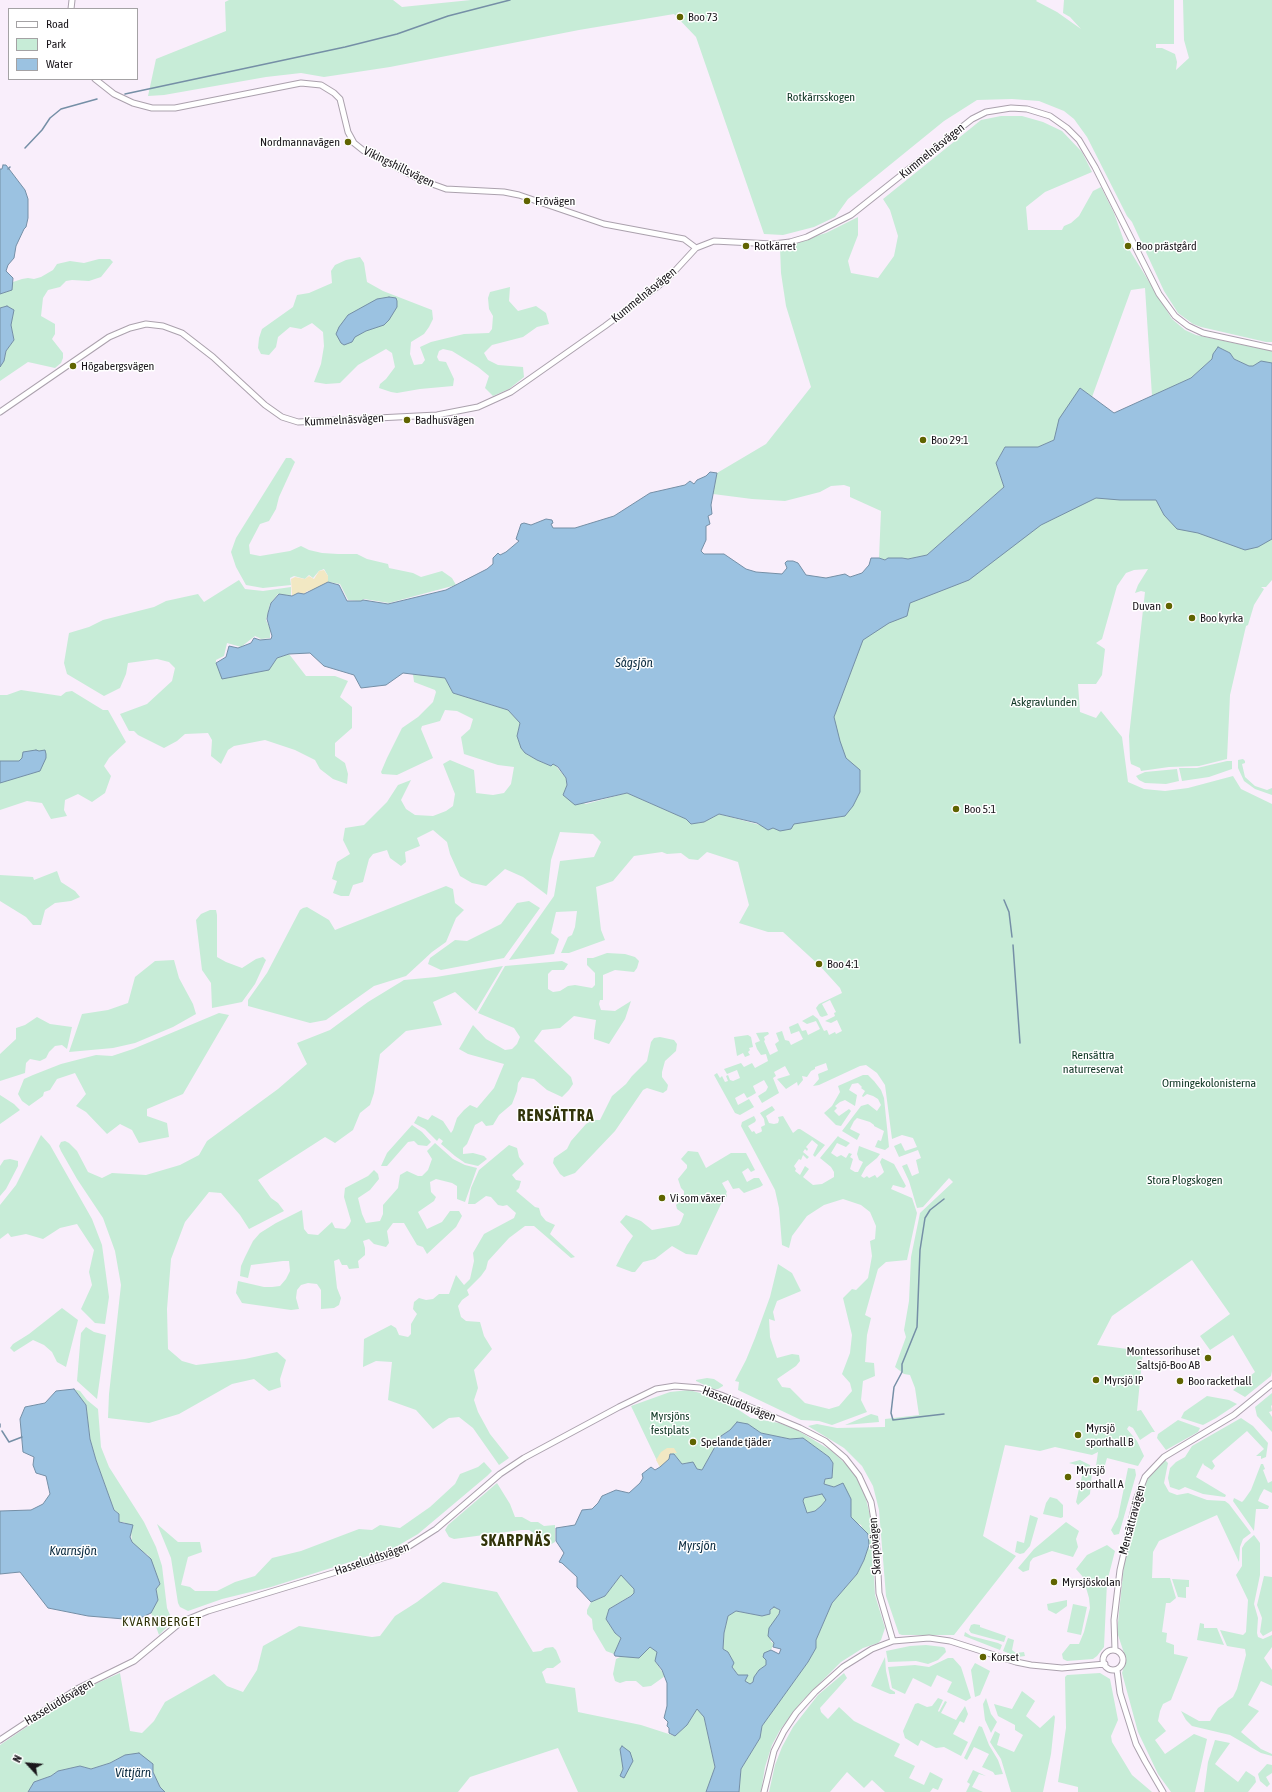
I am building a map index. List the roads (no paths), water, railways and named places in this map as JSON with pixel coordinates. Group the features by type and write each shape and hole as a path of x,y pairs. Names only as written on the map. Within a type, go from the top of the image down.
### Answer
{"street":[{"name":"Vikingshillsvägen","path":"96,80 114,94 133,103 152,108 175,108 301,83 321,85 334,93 340,99 348,132 354,143 364,151 425,182 446,189 504,192 519,195 604,224 684,239 696,248"},
{"name":"Kummelnäsvägen","path":"0,412 109,337 130,328 146,324 163,326 182,332 213,357 265,405 282,416 298,422 437,415 478,407 511,392 605,326 657,287 672,274 696,248 714,241 772,244 790,242 807,237 837,223 862,207 972,119 986,112 1003,108 1027,109 1043,113 1058,121 1079,140 1097,172 1159,294 1175,316 1188,326 1203,333 1272,348"},
{"name":"Mensättravägen","path":"1115,1650 1114,1620 1120,1570 1135,1504 1145,1477 1164,1457 1234,1414 1272,1384"},
{"name":"Hasseluddsvägen","path":"0,1740 77,1688 134,1661 182,1622 208,1611 389,1556 416,1543 436,1530 511,1466 607,1413 656,1389 675,1386 700,1388 721,1395 795,1426 825,1441"},
{"name":"Skarpövägen","path":"825,1441 845,1458 853,1468 864,1486 870,1502 876,1532 879,1593 893,1641"},
{"path":"764,1792 774,1751 784,1731 799,1710 842,1666 869,1650 893,1641 926,1638 950,1641 1016,1662 1048,1667 1082,1667 1104,1664"},
{"path":"1115,1650 1120,1653 1123,1660 1122,1666 1117,1670 1110,1670 1104,1664 1104,1659 1106,1654 1115,1650"},
{"path":"1117,1670 1120,1693 1136,1744 1163,1792"}],"water":[{"path":"3,165 6,165 25,190 28,199 28,218 26,227 16,246 14,258 8,265 6,271 13,278 12,290 0,294 0,169 2,169"},
{"path":"389,297 396,298 397,307 384,325 366,331 355,337 352,342 344,345 341,343 336,334 339,327 348,315 377,299"},
{"path":"7,306 14,310 11,325 14,340 6,351 4,361 0,367 0,308"},
{"name":"Sågsjön","path":"1218,347 1230,353 1234,359 1249,366 1253,366 1261,361 1272,363 1272,539 1258,547 1245,550 1198,533 1177,529 1164,515 1156,500 1096,498 1041,525 969,580 910,603 907,616 889,623 863,640 834,717 846,758 860,770 860,792 853,806 845,816 794,824 791,829 780,831 773,828 768,830 757,823 719,814 704,822 691,824 686,819 627,793 575,805 563,795 567,785 566,778 558,767 553,764 551,766 537,760 525,753 521,748 517,736 520,723 508,710 453,693 445,678 403,673 386,685 361,688 354,675 324,666 310,653 289,654 277,658 269,670 222,679 216,663 226,657 229,646 238,648 251,643 254,638 260,640 271,639 272,636 267,619 268,613 271,603 279,594 292,596 298,593 304,594 328,582 339,585 347,601 363,600 388,604 446,590 487,569 493,564 493,558 498,553 500,555 506,552 519,541 516,539 521,524 524,523 531,525 546,519 552,520 553,523 551,524 553,528 575,528 614,516 650,493 685,485 690,481 694,484 697,480 706,476 710,472 717,473 711,505 712,514 708,516 710,524 706,526 706,540 701,551 704,554 724,554 746,569 756,572 782,574 787,568 785,563 787,561 793,561 798,563 806,575 826,578 845,574 850,577 862,573 869,565 871,558 885,560 888,558 908,559 927,555 1004,487 996,463 1005,447 1038,447 1054,440 1059,419 1080,388 1114,413 1191,378 1212,359 1213,354"},
{"path":"45,750 46,754 46,758 40,771 0,783 0,761 19,761 22,758 23,752"},
{"name":"Kvarnsjön","path":"74,1389 86,1405 90,1439 114,1510 119,1514 119,1522 133,1525 130,1537 132,1542 151,1559 160,1584 156,1589 158,1600 151,1613 136,1620 88,1616 48,1608 20,1572 0,1574 0,1511 31,1510 43,1504 50,1494 46,1476 36,1473 33,1465 34,1457 23,1452 20,1419 25,1407 45,1403 56,1391"},
{"name":"Myrsjön","path":"737,1422 748,1424 761,1433 790,1439 803,1438 829,1457 833,1463 832,1478 825,1479 824,1484 834,1487 843,1483 851,1499 851,1517 868,1534 869,1545 857,1574 832,1603 816,1640 816,1648 808,1662 762,1726 760,1738 741,1769 739,1792 706,1792 715,1767 704,1717 697,1709 687,1725 675,1736 669,1733 669,1728 667,1726 668,1722 664,1718 667,1706 667,1683 662,1670 655,1661 657,1652 650,1647 639,1658 615,1656 614,1654 621,1638 615,1633 606,1619 609,1609 631,1596 634,1593 634,1589 621,1575 605,1596 591,1602 577,1587 577,1577 559,1562 564,1553 556,1541 556,1528 575,1525 582,1510 592,1509 602,1496 616,1490 629,1493 640,1483 643,1478 642,1474 651,1467 655,1470 660,1467 669,1459 670,1454 674,1454 682,1464 693,1462 697,1469 702,1470 721,1436 730,1430","holes":["822,1494 826,1500 815,1511 807,1513 803,1501 804,1498","774,1607 780,1610 779,1614 769,1628 768,1636 774,1643 773,1647 781,1649 779,1654 771,1650 764,1653 763,1657 766,1660 766,1665 759,1670 754,1677 753,1682 750,1684 745,1681 748,1675 738,1675 732,1667 734,1663 728,1652 723,1649 724,1633 728,1616 736,1611 762,1616 770,1614 770,1610"]},
{"path":"622,1746 630,1752 633,1761 624,1778 620,1776 623,1769 620,1749"},
{"name":"Vittjärn","path":"139,1753 153,1764 153,1772 160,1787 165,1792 28,1792 34,1782 51,1776 58,1771 80,1766 91,1769 110,1763 125,1755"}],"waterway":[{"path":"125,94 345,47 397,34 448,16 510,0"},
{"path":"25,148 42,130 50,118 61,109 97,99"},
{"path":"1004,900 1009,912 1012,937"},
{"path":"1013,945 1020,1043"},
{"path":"944,1199 930,1210 925,1218 920,1250 917,1327 902,1364 902,1372 894,1387 891,1413 893,1420 944,1414"},
{"path":"2,1431 9,1442 22,1437"}],"place":[{"name":"Boo 73","path":"680,17"},
{"name":"Nordmannavägen","path":"348,142"},
{"name":"Frövägen","path":"527,201"},
{"name":"Rotkärret","path":"746,246"},
{"name":"Boo prästgård","path":"1128,246"},
{"name":"Högabergsvägen","path":"73,366"},
{"name":"Badhusvägen","path":"407,420"},
{"name":"Boo 29:1","path":"923,440"},
{"name":"Duvan","path":"1169,606"},
{"name":"Boo kyrka","path":"1192,618"},
{"name":"Boo 5:1","path":"956,809"},
{"name":"Boo 4:1","path":"819,964"},
{"name":"Vi som växer","path":"662,1198"},
{"name":"Montessorihuset Saltsjö-Boo AB","path":"1208,1358"},
{"name":"Myrsjö IP","path":"1096,1380"},
{"name":"Boo rackethall","path":"1180,1381"},
{"name":"Myrsjö sporthall B","path":"1078,1435"},
{"name":"Spelande tjäder","path":"693,1442"},
{"name":"Myrsjö sporthall A","path":"1068,1477"},
{"name":"Myrsjöskolan","path":"1054,1582"},
{"name":"Korset","path":"983,1657"}],"district":[{"name":"RENSÄTTRA","path":"556,1116"},
{"name":"SKARPNÄS","path":"516,1541"},
{"name":"KVARNBERGET","path":"162,1622"}],"park label":[{"name":"Rotkärrsskogen","path":"821,97"},
{"name":"Askgravlunden","path":"1044,702"},
{"name":"Rensättra naturreservat","path":"1093,1062"},
{"name":"Ormingekolonisterna","path":"1209,1083"},
{"name":"Stora Plogskogen","path":"1185,1180"},
{"name":"Myrsjöns festplats","path":"670,1423"}]}
